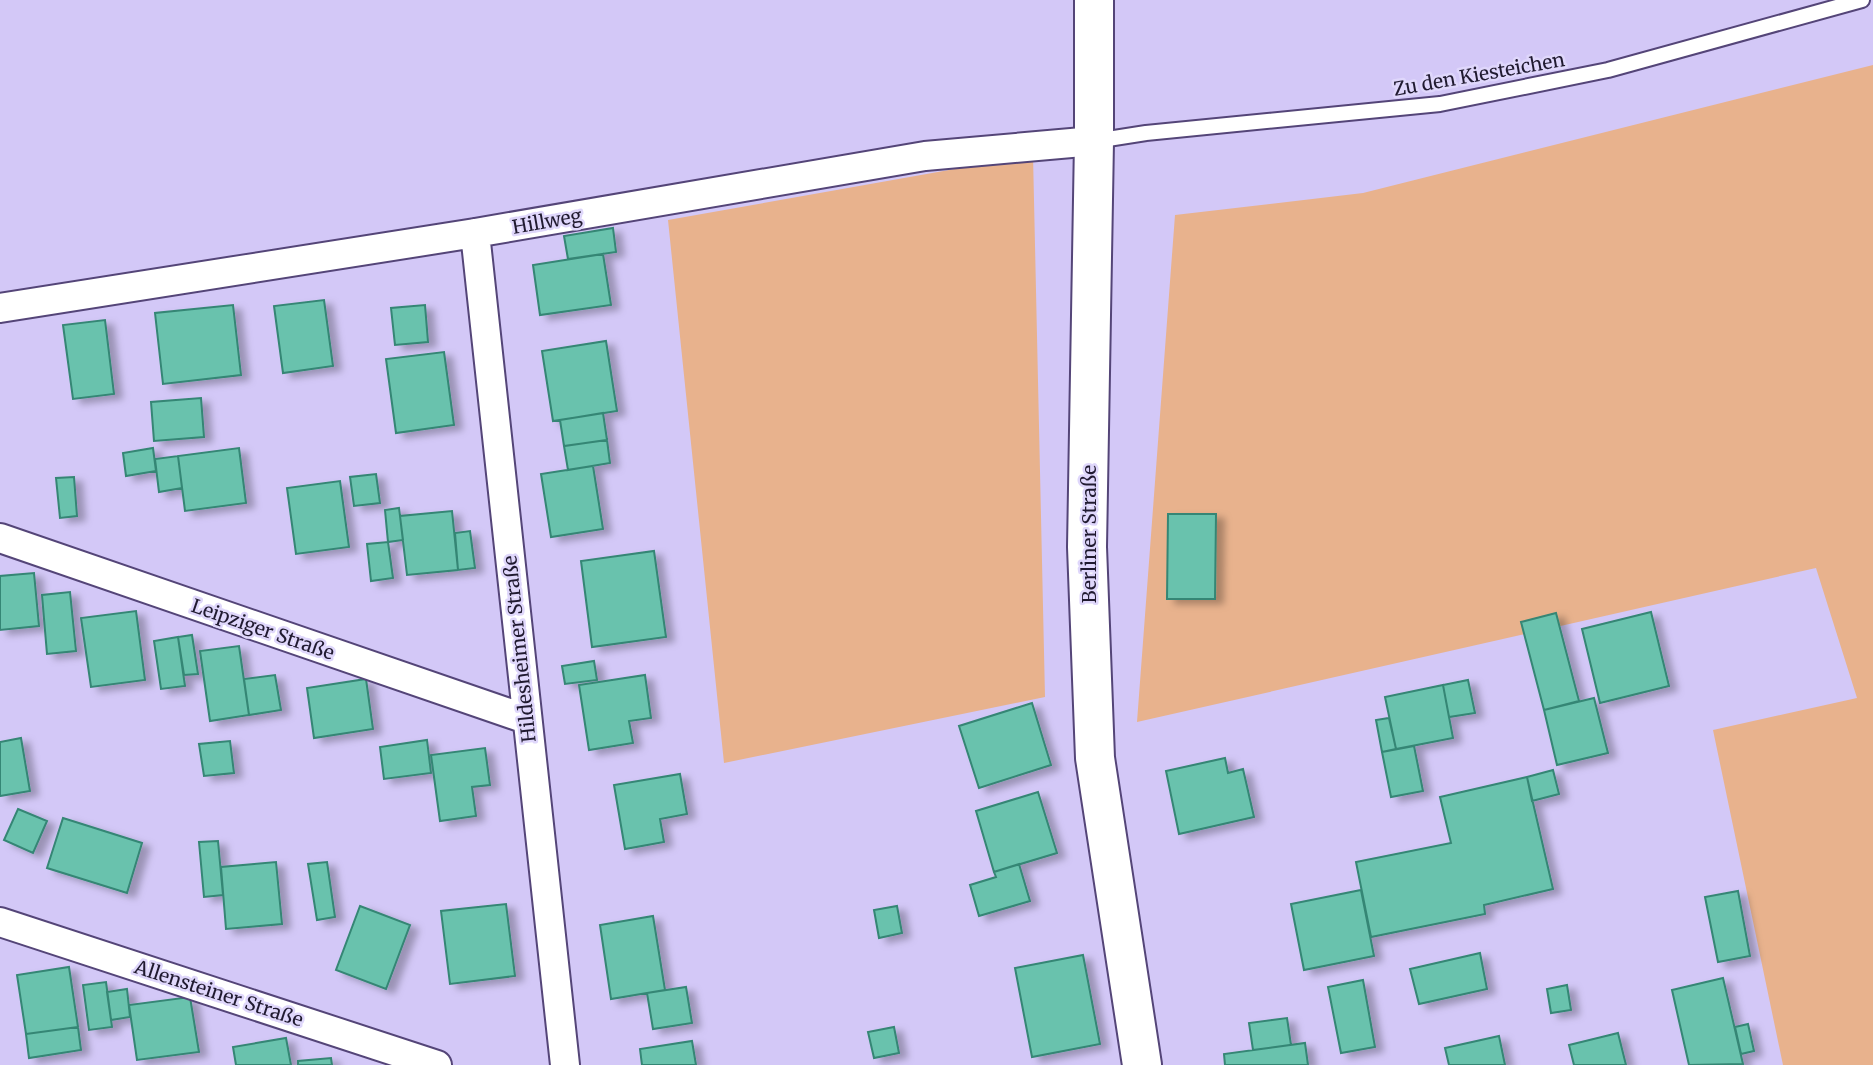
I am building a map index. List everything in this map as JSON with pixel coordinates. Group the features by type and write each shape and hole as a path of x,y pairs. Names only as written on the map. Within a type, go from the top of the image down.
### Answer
{"main road":[{"name":"Berliner Straße","path":"1094,0 1087,547 1095,758 1142,1065"}],"street":[{"name":"Hillweg","path":"0,308 474,233 925,156 1094,141"},
{"name":"Hildesheimer Straße","path":"474,233 565,1065"},
{"name":"Leipziger Straße","path":"0,538 526,719"},
{"name":"Allensteiner Straße","path":"0,922 437,1065"}],"lane":[{"name":"Zu den Kiesteichen","path":"1094,141 1146,133 1440,104 1608,70 1862,0"}],"shaded area":[{"path":"1873,65 1873,1065 1783,1065 1713,730 1857,698 1816,568 1137,722 1175,215 1363,193"},
{"path":"1033,155 1045,697 724,763 668,220"}],"building":[{"path":"613,228 616,252 568,259 564,236"},
{"path":"603,254 611,305 540,315 533,265"},
{"path":"324,300 333,366 283,373 274,306"},
{"path":"233,305 241,375 163,384 155,313"},
{"path":"425,305 428,342 395,345 391,308"},
{"path":"105,320 114,394 73,399 63,325"},
{"path":"606,341 617,411 553,421 542,351"},
{"path":"444,352 454,425 396,433 386,359"},
{"path":"201,398 204,437 154,441 151,402"},
{"path":"603,413 607,440 564,446 560,420"},
{"path":"607,440 610,463 568,470 564,446"},
{"path":"153,448 156,471 126,476 123,453"},
{"path":"239,448 246,503 185,511 178,456"},
{"path":"178,456 182,488 159,492 155,459"},
{"path":"593,466 603,529 551,537 541,474"},
{"path":"376,474 380,503 354,506 350,477"},
{"path":"74,477 77,516 60,518 56,478"},
{"path":"340,481 349,547 296,554 287,488"},
{"path":"399,508 403,540 388,542 385,510"},
{"path":"452,511 458,570 407,575 400,516"},
{"path":"1168,514 1216,514 1215,599 1167,599"},
{"path":"470,531 475,568 458,570 455,533"},
{"path":"388,542 393,578 371,581 367,544"},
{"path":"654,551 666,637 592,647 581,561"},
{"path":"34,573 39,626 0,630 0,576"},
{"path":"70,592 76,651 47,654 42,595"},
{"path":"136,611 145,680 91,687 81,618"},
{"path":"1651,612 1669,686 1600,703 1582,629"},
{"path":"1556,613 1579,701 1544,710 1521,622"},
{"path":"192,635 198,674 184,675 178,637"},
{"path":"178,637 185,686 161,689 154,641"},
{"path":"239,646 249,715 210,721 200,651"},
{"path":"594,661 597,680 565,684 562,666"},
{"path":"275,675 281,710 249,715 244,679"},
{"path":"645,675 651,718 629,721 633,743 589,750 579,685"},
{"path":"366,679 373,729 314,738 307,688"},
{"path":"1468,680 1475,713 1449,717 1443,685"},
{"path":"1443,685 1453,738 1396,749 1385,697"},
{"path":"1594,698 1608,753 1557,765 1544,710"},
{"path":"1032,703 1051,765 979,788 959,726"},
{"path":"1389,718 1396,749 1382,752 1376,720"},
{"path":"21,738 30,791 0,796 0,742"},
{"path":"427,740 431,773 384,779 380,747"},
{"path":"230,741 234,773 204,776 199,744"},
{"path":"1414,746 1423,791 1391,797 1382,752"},
{"path":"485,748 490,785 472,787 476,816 440,821 431,755"},
{"path":"1225,758 1228,773 1243,769 1254,817 1179,834 1166,771"},
{"path":"1553,770 1559,794 1532,801 1527,777"},
{"path":"680,774 687,814 660,819 664,842 625,849 614,785"},
{"path":"1527,777 1553,889 1484,905 1485,914 1371,937 1356,862 1451,843 1440,797"},
{"path":"1038,792 1057,853 994,872 976,811"},
{"path":"18,809 47,821 33,853 4,840"},
{"path":"63,818 142,843 127,893 47,868"},
{"path":"218,841 223,895 204,897 199,842"},
{"path":"276,862 282,924 226,929 221,867"},
{"path":"327,862 335,917 317,920 308,864"},
{"path":"1019,864 1030,901 979,916 970,885 996,877 994,872"},
{"path":"1361,890 1374,956 1304,970 1291,904"},
{"path":"1738,891 1750,956 1718,962 1705,897"},
{"path":"506,904 515,976 450,984 441,911"},
{"path":"360,906 410,925 386,989 336,970"},
{"path":"897,906 902,933 879,938 874,910"},
{"path":"653,916 665,990 611,999 600,925"},
{"path":"1480,953 1487,989 1419,1004 1410,969"},
{"path":"1083,955 1100,1044 1032,1057 1015,968"},
{"path":"69,967 78,1027 26,1034 17,975"},
{"path":"1723,978 1743,1064 1689,1065 1672,990"},
{"path":"1363,980 1375,1047 1341,1053 1328,987"},
{"path":"106,982 112,1027 89,1030 83,985"},
{"path":"1567,985 1571,1010 1551,1013 1547,989"},
{"path":"686,987 692,1023 653,1029 647,993"},
{"path":"127,989 130,1017 111,1020 107,992"},
{"path":"190,997 199,1052 137,1060 129,1005"},
{"path":"1287,1018 1291,1045 1253,1050 1249,1023"},
{"path":"1748,1024 1754,1051 1741,1054 1735,1027"},
{"path":"78,1027 81,1050 29,1058 26,1034"},
{"path":"894,1027 899,1053 874,1058 868,1032"},
{"path":"1618,1033 1626,1065 1574,1065 1569,1045"},
{"path":"1499,1036 1505,1065 1449,1065 1445,1048"},
{"path":"286,1038 291,1065 236,1065 233,1047"},
{"path":"692,1041 696,1065 642,1065 640,1049"},
{"path":"1305,1043 1308,1065 1225,1065 1224,1054"},
{"path":"331,1058 332,1065 298,1065 298,1061"}]}
